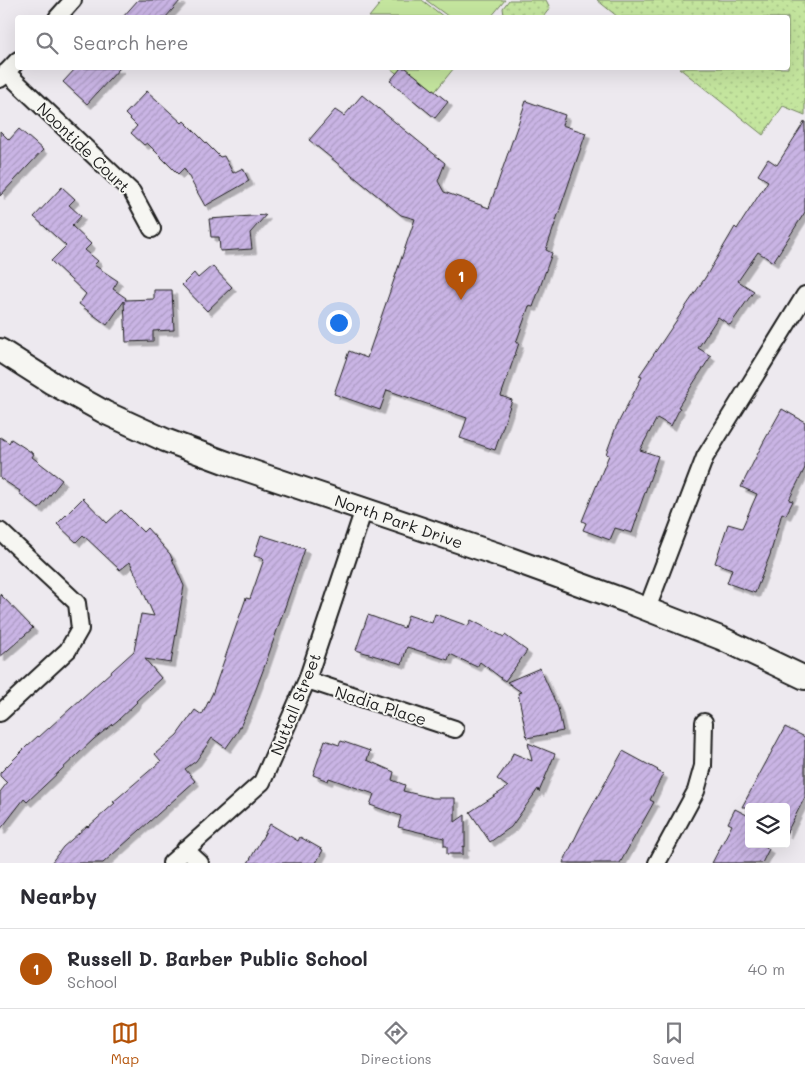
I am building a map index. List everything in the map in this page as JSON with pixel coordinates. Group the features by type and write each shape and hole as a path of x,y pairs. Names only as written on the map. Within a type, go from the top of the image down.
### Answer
{"main road":[{"name":"North Park Drive","path":"0,350 52,383 106,413 160,438 227,463 505,557 647,609 723,639 805,678"}],"street":[{"path":"60,15 73,0"},
{"path":"3,76 15,63"},
{"name":"Noontide Court","path":"3,76 132,192 152,230"},
{"path":"647,609 705,457 805,295"},
{"name":"Nuttall Street","path":"171,863 262,782 307,680 364,509"},
{"path":"0,530 77,603 80,629 68,650 0,713"},
{"name":"Nadia Place","path":"307,680 455,729"},
{"path":"657,863 696,791 703,766 704,722"},
{"path":"185,849 200,863"}],"green space":[{"path":"383,0 422,0 441,15 371,15"},
{"path":"426,0 505,0 493,15 446,15"},
{"path":"509,0 546,0 550,8 545,15 504,15 503,8"},
{"path":"597,0 805,0 805,115 783,106 763,135 682,70 790,70 790,15 616,15"},
{"path":"393,70 452,70 429,99"}],"building":[{"path":"138,0 181,0 168,15 125,15"},
{"path":"74,70 118,70 87,104 63,82"},
{"path":"399,70 408,70 448,102 435,118 390,81"},
{"path":"147,91 182,123 184,121 220,157 224,156 233,173 243,168 249,181 205,206 184,168 178,174 147,143 144,145 131,133 137,126 125,114"},
{"path":"362,95 445,163 438,181 444,192 489,208 526,101 565,115 562,125 586,133 546,250 552,253 533,307 529,306 516,343 519,343 501,396 512,400 495,450 460,438 467,418 387,390 380,410 334,394 349,351 367,358 415,219 401,215 309,140 335,110 344,116"},
{"path":"805,121 805,212 773,262 758,252 738,281 754,291 730,325 718,317 698,348 711,356 678,407 680,408 671,426 657,418 640,450 658,456 632,533 615,528 610,540 583,530 586,523 582,521 609,455 606,454 616,427 642,377 639,376 705,278 735,227 737,229 768,181 758,175 768,159 777,165"},
{"path":"19,129 43,150 0,196 0,131 9,140"},
{"path":"62,187 75,199 69,205 81,216 72,226 91,244 85,250 98,261 94,265 118,281 113,289 126,298 125,300 154,299 154,290 172,290 174,330 153,331 153,341 126,342 124,301 107,325 79,304 86,294 51,261 66,246 34,217"},
{"path":"266,215 250,233 252,249 220,251 219,237 211,237 209,219"},
{"path":"212,266 232,287 207,311 182,285 194,273 198,278"},
{"path":"782,409 805,422 805,468 789,500 793,501 786,515 782,513 770,555 755,593 727,583 732,569 715,563 728,524 742,528 757,494 741,487"},
{"path":"0,437 9,443 11,439 34,454 32,457 62,480 39,509 19,493 20,491 0,478"},
{"path":"83,498 107,523 121,510 143,532 147,528 170,554 184,586 171,663 145,659 161,678 117,721 94,739 27,802 24,799 0,830 0,792 7,783 0,776 0,773 27,746 134,651 141,614 154,616 130,562 120,570 83,535 76,542 57,524"},
{"path":"261,535 305,549 265,665 238,731 226,748 212,738 196,761 185,769 195,781 103,863 51,863 63,847 161,761 155,754 177,735 195,710 202,715 213,692 246,598 250,599 264,559 254,556"},
{"path":"0,594 33,628 0,657"},
{"path":"435,614 468,626 471,620 504,637 505,635 527,651 505,681 480,662 477,667 450,654 448,660 407,647 402,664 356,650 368,615 404,628 408,615 432,623"},
{"path":"540,668 558,708 563,731 527,738 518,693 521,692 507,682"},
{"path":"785,727 805,737 805,797 790,826 790,803 745,803 745,807 742,807"},
{"path":"325,740 339,745 341,741 370,751 367,760 394,772 392,780 405,785 403,791 433,798 455,798 455,822 465,815 465,847 463,846 463,854 447,854 444,838 398,827 401,816 370,805 374,794 329,778 328,781 313,775"},
{"path":"528,743 555,754 539,792 538,789 511,827 490,842 470,812 508,787 497,779 510,761 513,753 532,761"},
{"path":"623,751 663,774 650,800 654,802 620,863 563,863 582,824"},
{"path":"735,809 745,814 745,848 769,849 762,863 712,863 732,825 728,823"},
{"path":"270,824 298,841 300,837 323,850 316,863 248,863"}],"place":[{"name":"Russell D. Barber Public School","path":"461,300"}]}
